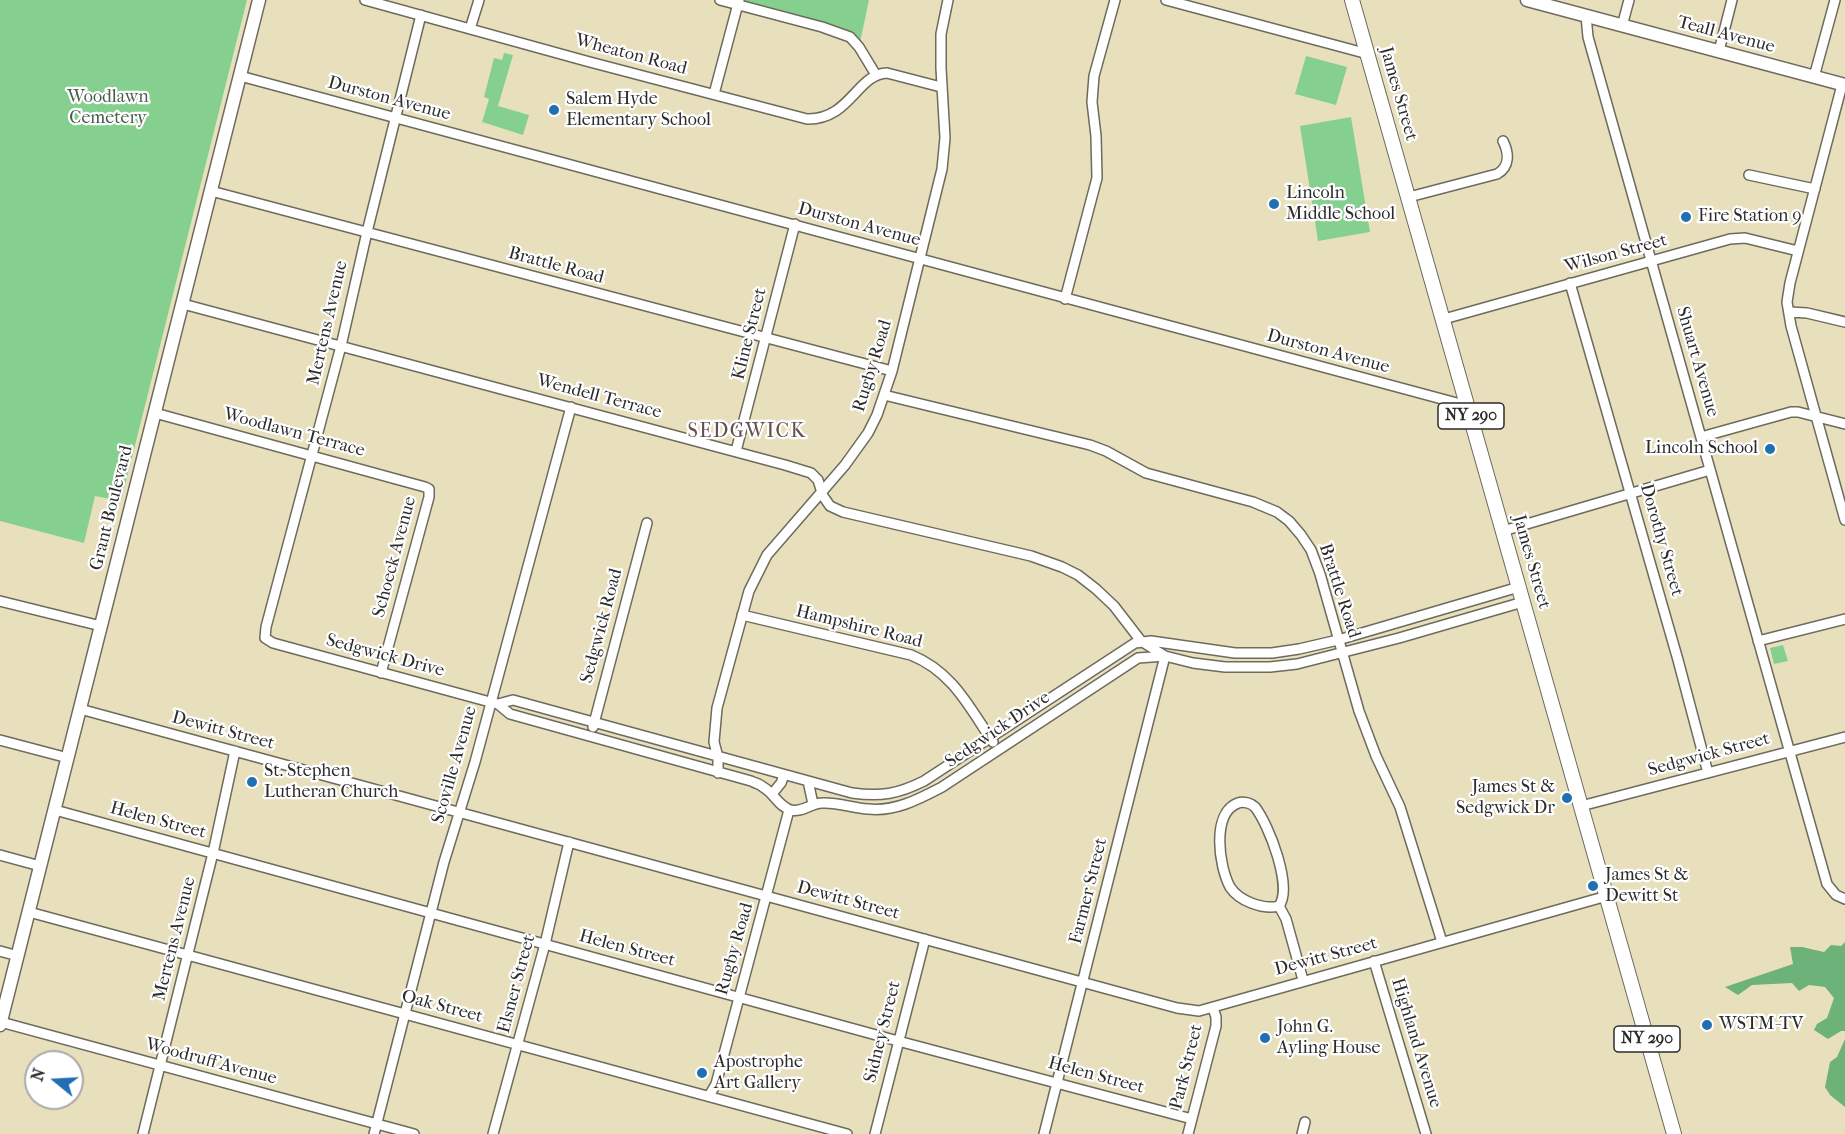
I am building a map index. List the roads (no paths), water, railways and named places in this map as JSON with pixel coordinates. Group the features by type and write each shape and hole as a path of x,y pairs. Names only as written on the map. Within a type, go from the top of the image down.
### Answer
{"main road":[{"name":"James Street","path":"1352,0 1674,1134"}],"street":[{"name":"Grant Boulevard","path":"0,1024 259,0"},
{"name":"Wheaton Road","path":"365,0 795,117 815,119 832,114 846,105 876,75"},
{"path":"471,29 479,0"},
{"path":"720,0 738,2 850,37 876,75 887,73 941,87"},
{"name":"Rugby Road","path":"718,773 718,757 714,742 717,708 749,591 767,555 845,465 868,433 892,371 942,170 945,138 941,87 941,34 948,0"},
{"path":"1065,298 1097,178 1092,102 1094,76 1115,0"},
{"path":"1166,0 1368,54"},
{"name":"Teall Avenue","path":"1528,0 1843,85"},
{"path":"1622,26 1629,0"},
{"path":"1719,51 1732,0"},
{"path":"1814,77 1835,0"},
{"path":"714,94 738,2"},
{"name":"Mertens Avenue","path":"265,638 266,627 341,346 421,15"},
{"name":"Shuart Avenue","path":"1586,16 1587,37 1827,884 1836,895 1845,899"},
{"name":"Durston Avenue","path":"240,76 1468,406"},
{"path":"1843,85 1798,251 1787,302 1815,416 1845,520"},
{"path":"1408,197 1497,174 1506,165 1507,154 1503,141"},
{"path":"1749,175 1815,189"},
{"name":"Brattle Road","path":"211,191 892,371"},
{"name":"Kline Street","path":"736,451 795,224"},
{"name":"Wilson Street","path":"1443,319 1730,239 1745,238 1798,251"},
{"name":"Dorothy Street","path":"1570,283 1708,773"},
{"name":"Wendell Terrace","path":"183,304 811,473 818,480 830,506 843,512 1031,556 1078,575 1114,606 1141,641 1165,656"},
{"path":"1789,312 1807,313 1845,322"},
{"name":"Brattle Road","path":"884,395 1090,445 1146,473 1253,502 1277,512 1289,521 1311,550 1320,574 1359,711 1376,756 1400,807 1442,942"},
{"name":"Scoville Avenue","path":"374,1134 444,861 494,703 572,407"},
{"path":"1701,437 1791,412 1845,424"},
{"name":"Woodlawn Terrace","path":"155,413 425,487"},
{"path":"1503,531 1710,470"},
{"name":"Schoeck Avenue","path":"381,672 429,497 429,492 425,487"},
{"name":"Sedgwick Road","path":"590,738 646,523"},
{"path":"1141,641 1235,653 1299,649 1338,640 1519,587"},
{"path":"0,601 101,626"},
{"name":"Sedgwick Drive","path":"265,638 273,643 494,703 510,714 590,738 751,782 764,787 789,810 798,811 813,804 825,802 871,810 894,808 914,802 942,787 1138,658 1165,656 1193,663 1225,667 1297,664 1399,638 1523,602"},
{"path":"1451,606 1456,621"},
{"name":"Hampshire Road","path":"742,615 911,655 925,661 946,676 956,687 998,749"},
{"path":"1758,641 1845,619"},
{"path":"1395,623 1399,638"},
{"name":"Sedgwick Drive","path":"494,703 513,700 852,793 871,796 893,794 924,781 1124,648 1141,641"},
{"path":"1256,653 1259,667"},
{"name":"Farmer Street","path":"1044,1134 1165,656"},
{"name":"Dewitt Street","path":"80,709 1178,1008 1199,1011 1607,896"},
{"name":"Sedgwick Street","path":"1581,806 1845,737"},
{"path":"0,740 68,758"},
{"name":"Mertens Avenue","path":"143,1134 213,853 235,751"},
{"path":"772,794 784,775"},
{"path":"808,781 813,804"},
{"path":"1245,802 1254,806 1271,838 1279,862 1283,891 1279,906 1262,907 1246,901 1230,887 1219,847 1220,827 1230,808 1238,803 1245,802"},
{"name":"Helen Street","path":"55,810 898,1041 1192,1119"},
{"name":"Rugby Road","path":"709,1096 716,1084 789,810"},
{"name":"Elsner Street","path":"494,1134 545,944 569,842"},
{"path":"0,855 40,866"},
{"path":"1279,906 1286,919 1303,980"},
{"name":"Oak Street","path":"29,912 847,1134"},
{"name":"Sidney Street","path":"875,1134 925,939"},
{"path":"0,951 18,956"},
{"name":"Highland Avenue","path":"1374,961 1426,1134"},
{"name":"Park Street","path":"1188,1134 1216,1026 1213,1008"},
{"name":"Woodruff Avenue","path":"0,1024 414,1134"},
{"path":"1302,1134 1305,1122"}],"place":[{"name":"Salem Hyde Elementary School","path":"554,110"},
{"name":"Lincoln Middle School","path":"1274,204"},
{"name":"Fire Station 9","path":"1686,217"},
{"name":"Lincoln School","path":"1770,449"},
{"name":"St. Stephen Lutheran Church","path":"252,782"},
{"name":"James St & Sedgwick Dr","path":"1567,798"},
{"name":"James St & Dewitt St","path":"1593,886"},
{"name":"WSTM-TV","path":"1707,1025"},
{"name":"John G. Ayling House","path":"1265,1038"},
{"name":"Apostrophe Art Gallery","path":"702,1073"}],"district":[{"name":"SEDGWICK","path":"747,432"}],"park label":[{"name":"Woodlawn Cemetery","path":"108,108"}]}
